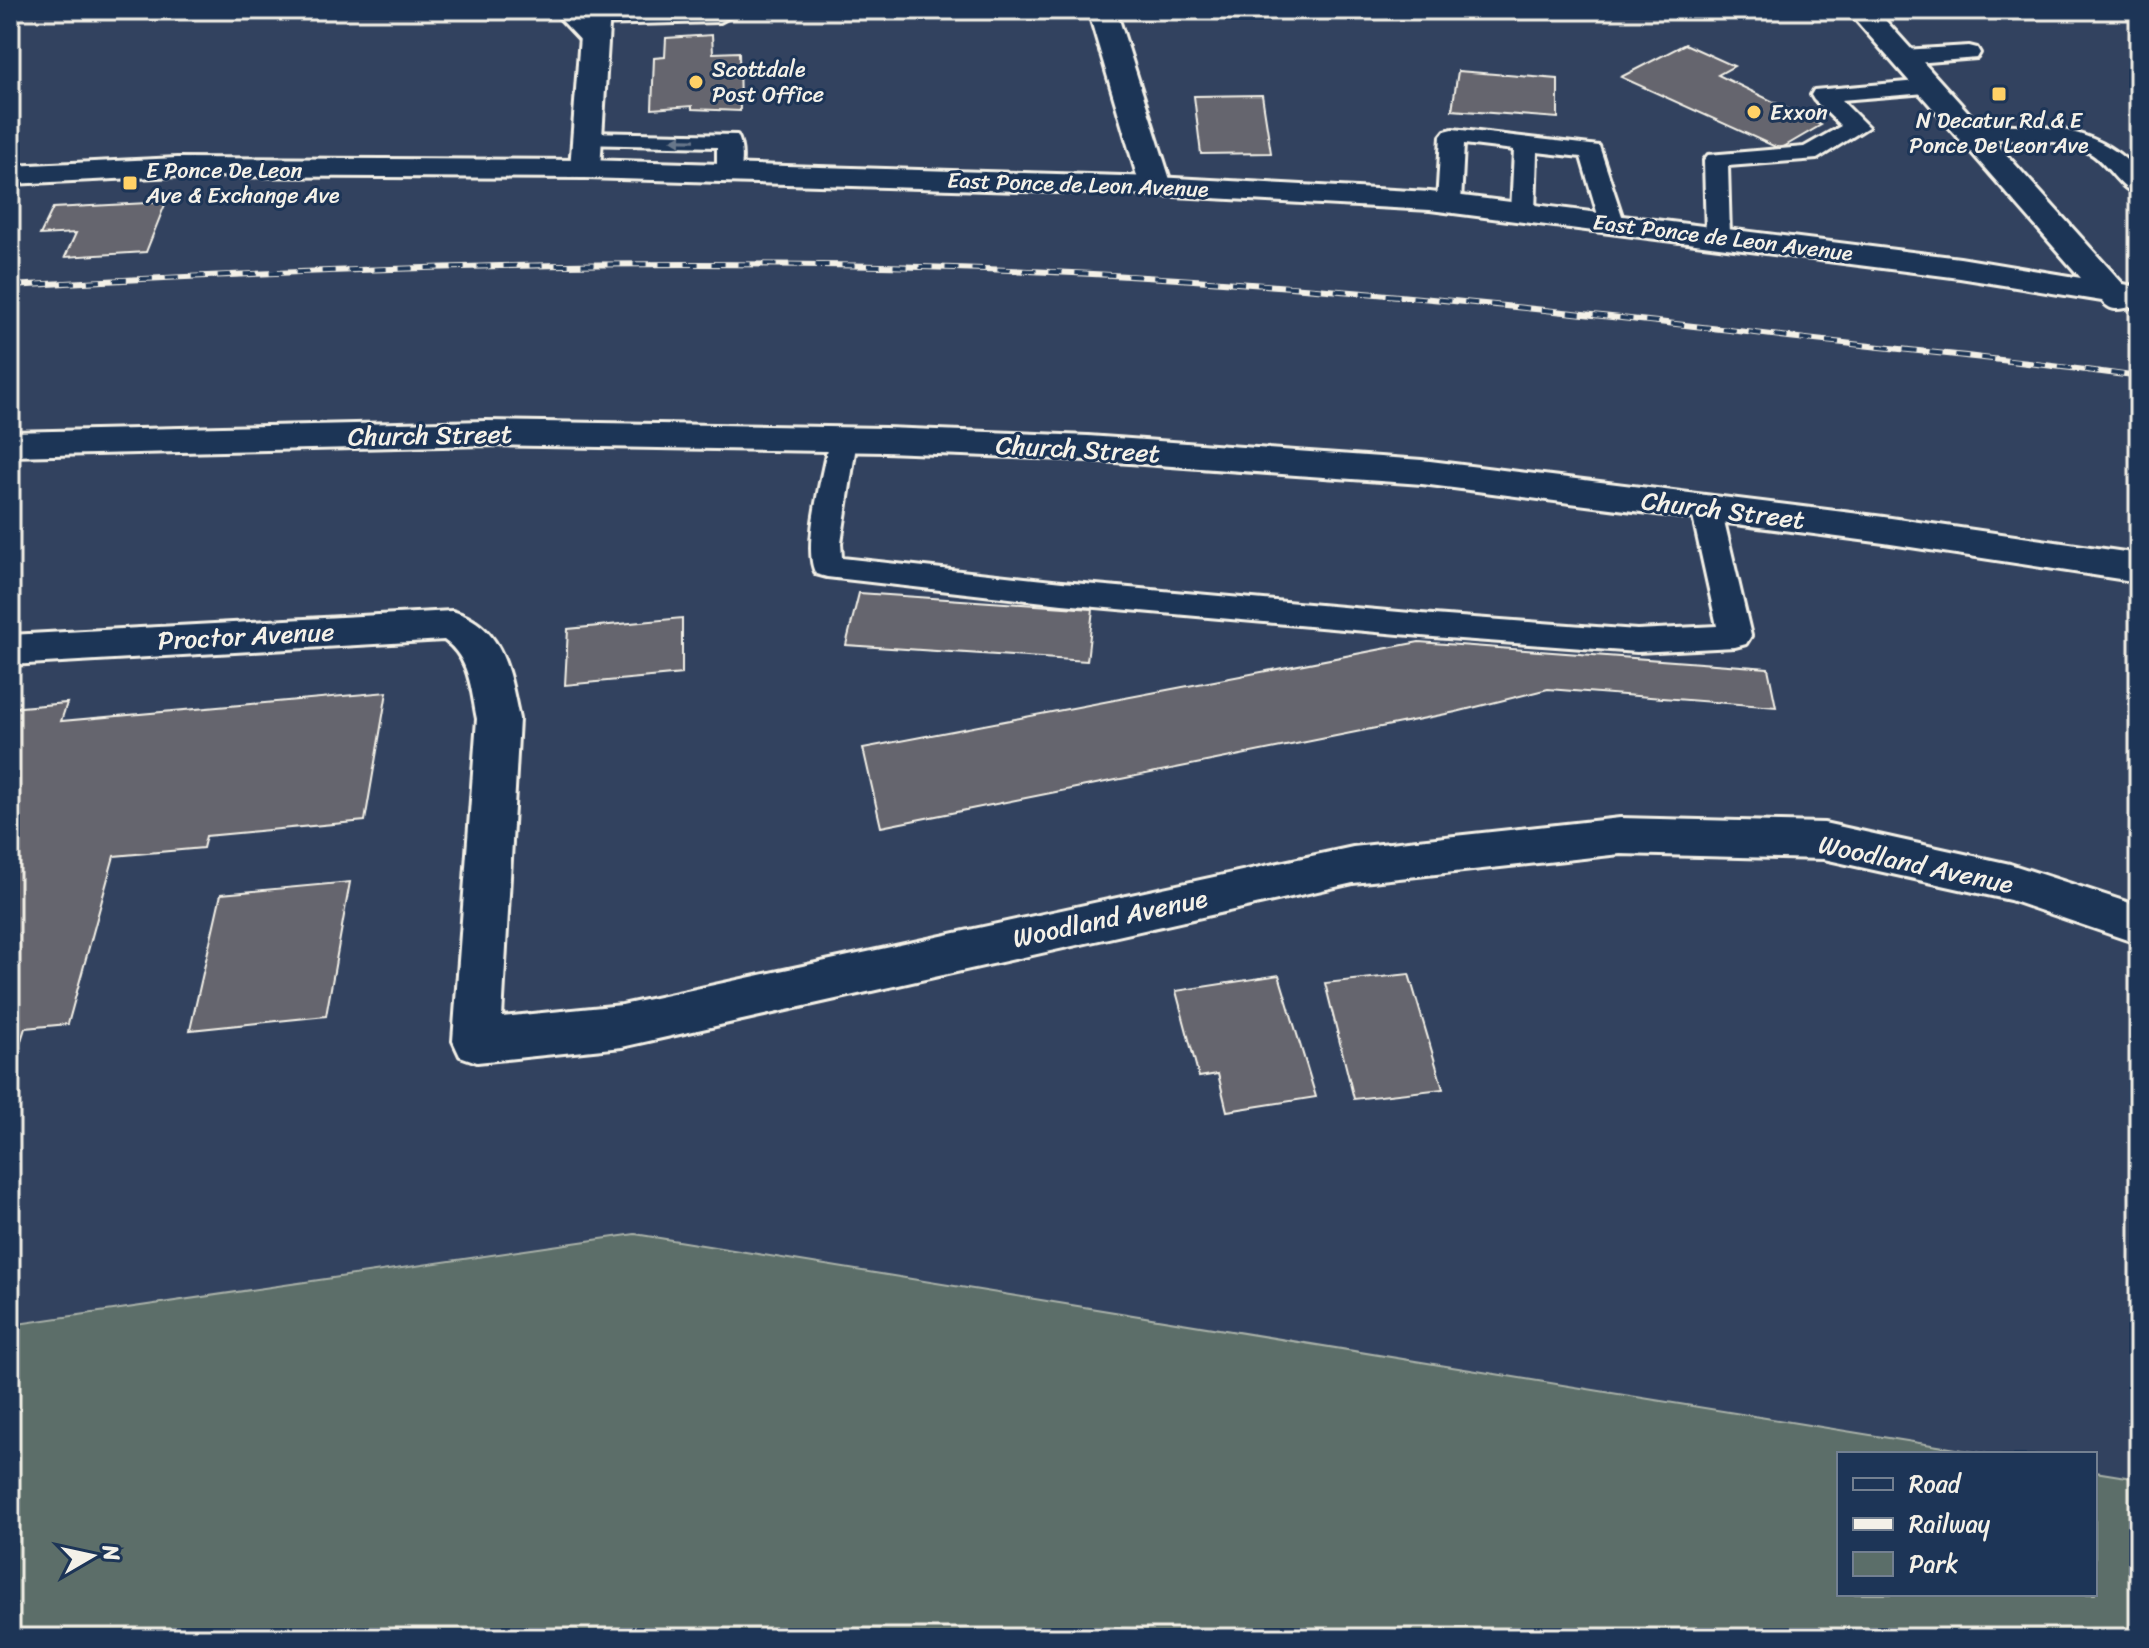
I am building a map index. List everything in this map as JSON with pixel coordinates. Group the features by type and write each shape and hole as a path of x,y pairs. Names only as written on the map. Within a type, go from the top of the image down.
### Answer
{"street":[{"path":"1102,10 1156,186"},
{"path":"1861,10 1968,130 2126,295 2139,322"},
{"path":"586,154 595,24"},
{"name":"East Ponce de Leon Avenue","path":"10,175 586,154 729,173 1156,186 1449,203 1960,268 2126,295"},
{"name":"Church Street","path":"10,444 486,433 843,439 1088,448 1422,472 2139,568"},
{"name":"Proctor Avenue","path":"10,650 452,625 476,642"},
{"name":"Woodland Avenue","path":"476,642 488,671 498,719 477,1041 622,1026 1353,865 1620,836 1824,841 2010,882 2139,925"}],"lane":[{"path":"563,10 595,24 720,16"},
{"path":"1903,57 1969,53"},
{"path":"1718,236 1716,160 1809,154 1856,127 1822,95 1930,87"},
{"path":"1968,130 2056,137 2089,144 2108,153 2139,188"},
{"path":"1449,203 1453,136 1591,151 1612,222"},
{"path":"1523,212 1526,144"},
{"path":"843,439 826,543 827,567 1062,593 1433,626 1637,641 1735,636 1706,508"}],"shaded area":[{"path":"10,10 1435,10 1520,13 1519,10 2139,10 2139,1479 2097,1472 2097,1452 1975,1452 635,1234 10,1325"}],"green space":[{"path":"635,1234 1975,1452 1837,1452 1837,1596 2097,1596 2097,1472 2139,1479 2139,1638 10,1638 10,1325"}],"building":[{"name":"Scottdale Post Office","path":"712,35 713,53 739,52 740,111 692,109 692,106 652,109 654,58 665,57 666,38"},
{"path":"1685,44 1734,66 1718,75 1821,125 1780,149 1621,77"},
{"path":"1458,71 1558,79 1558,118 1452,110"},
{"path":"1262,95 1271,153 1201,154 1194,96"},
{"path":"166,202 146,252 65,257 76,233 40,235 53,208"},
{"path":"859,593 1093,609 1087,661 846,645"},
{"path":"682,618 682,674 565,685 568,629"},
{"path":"1419,642 1768,668 1776,707 1548,689 1456,712 881,827 863,748"},
{"path":"387,692 365,821 206,836 203,848 114,856 68,1024 25,1028 10,1076 10,708 67,703 61,721"},
{"path":"350,882 326,1016 190,1030 221,894"},
{"path":"1409,974 1443,1089 1354,1099 1325,983"},
{"path":"1279,975 1316,1097 1227,1111 1218,1074 1199,1077 1176,991"}],"railway":[{"path":"10,286 482,266 836,265 1060,272 1271,285 1587,314 2139,377"}],"place":[{"name":"Scottdale Post Office","path":"696,82"},
{"name":"N Decatur Rd & E Ponce De Leon Ave","path":"1999,94"},
{"name":"Exxon","path":"1754,112"},
{"name":"E Ponce De Leon Ave & Exchange Ave","path":"130,183"}]}
